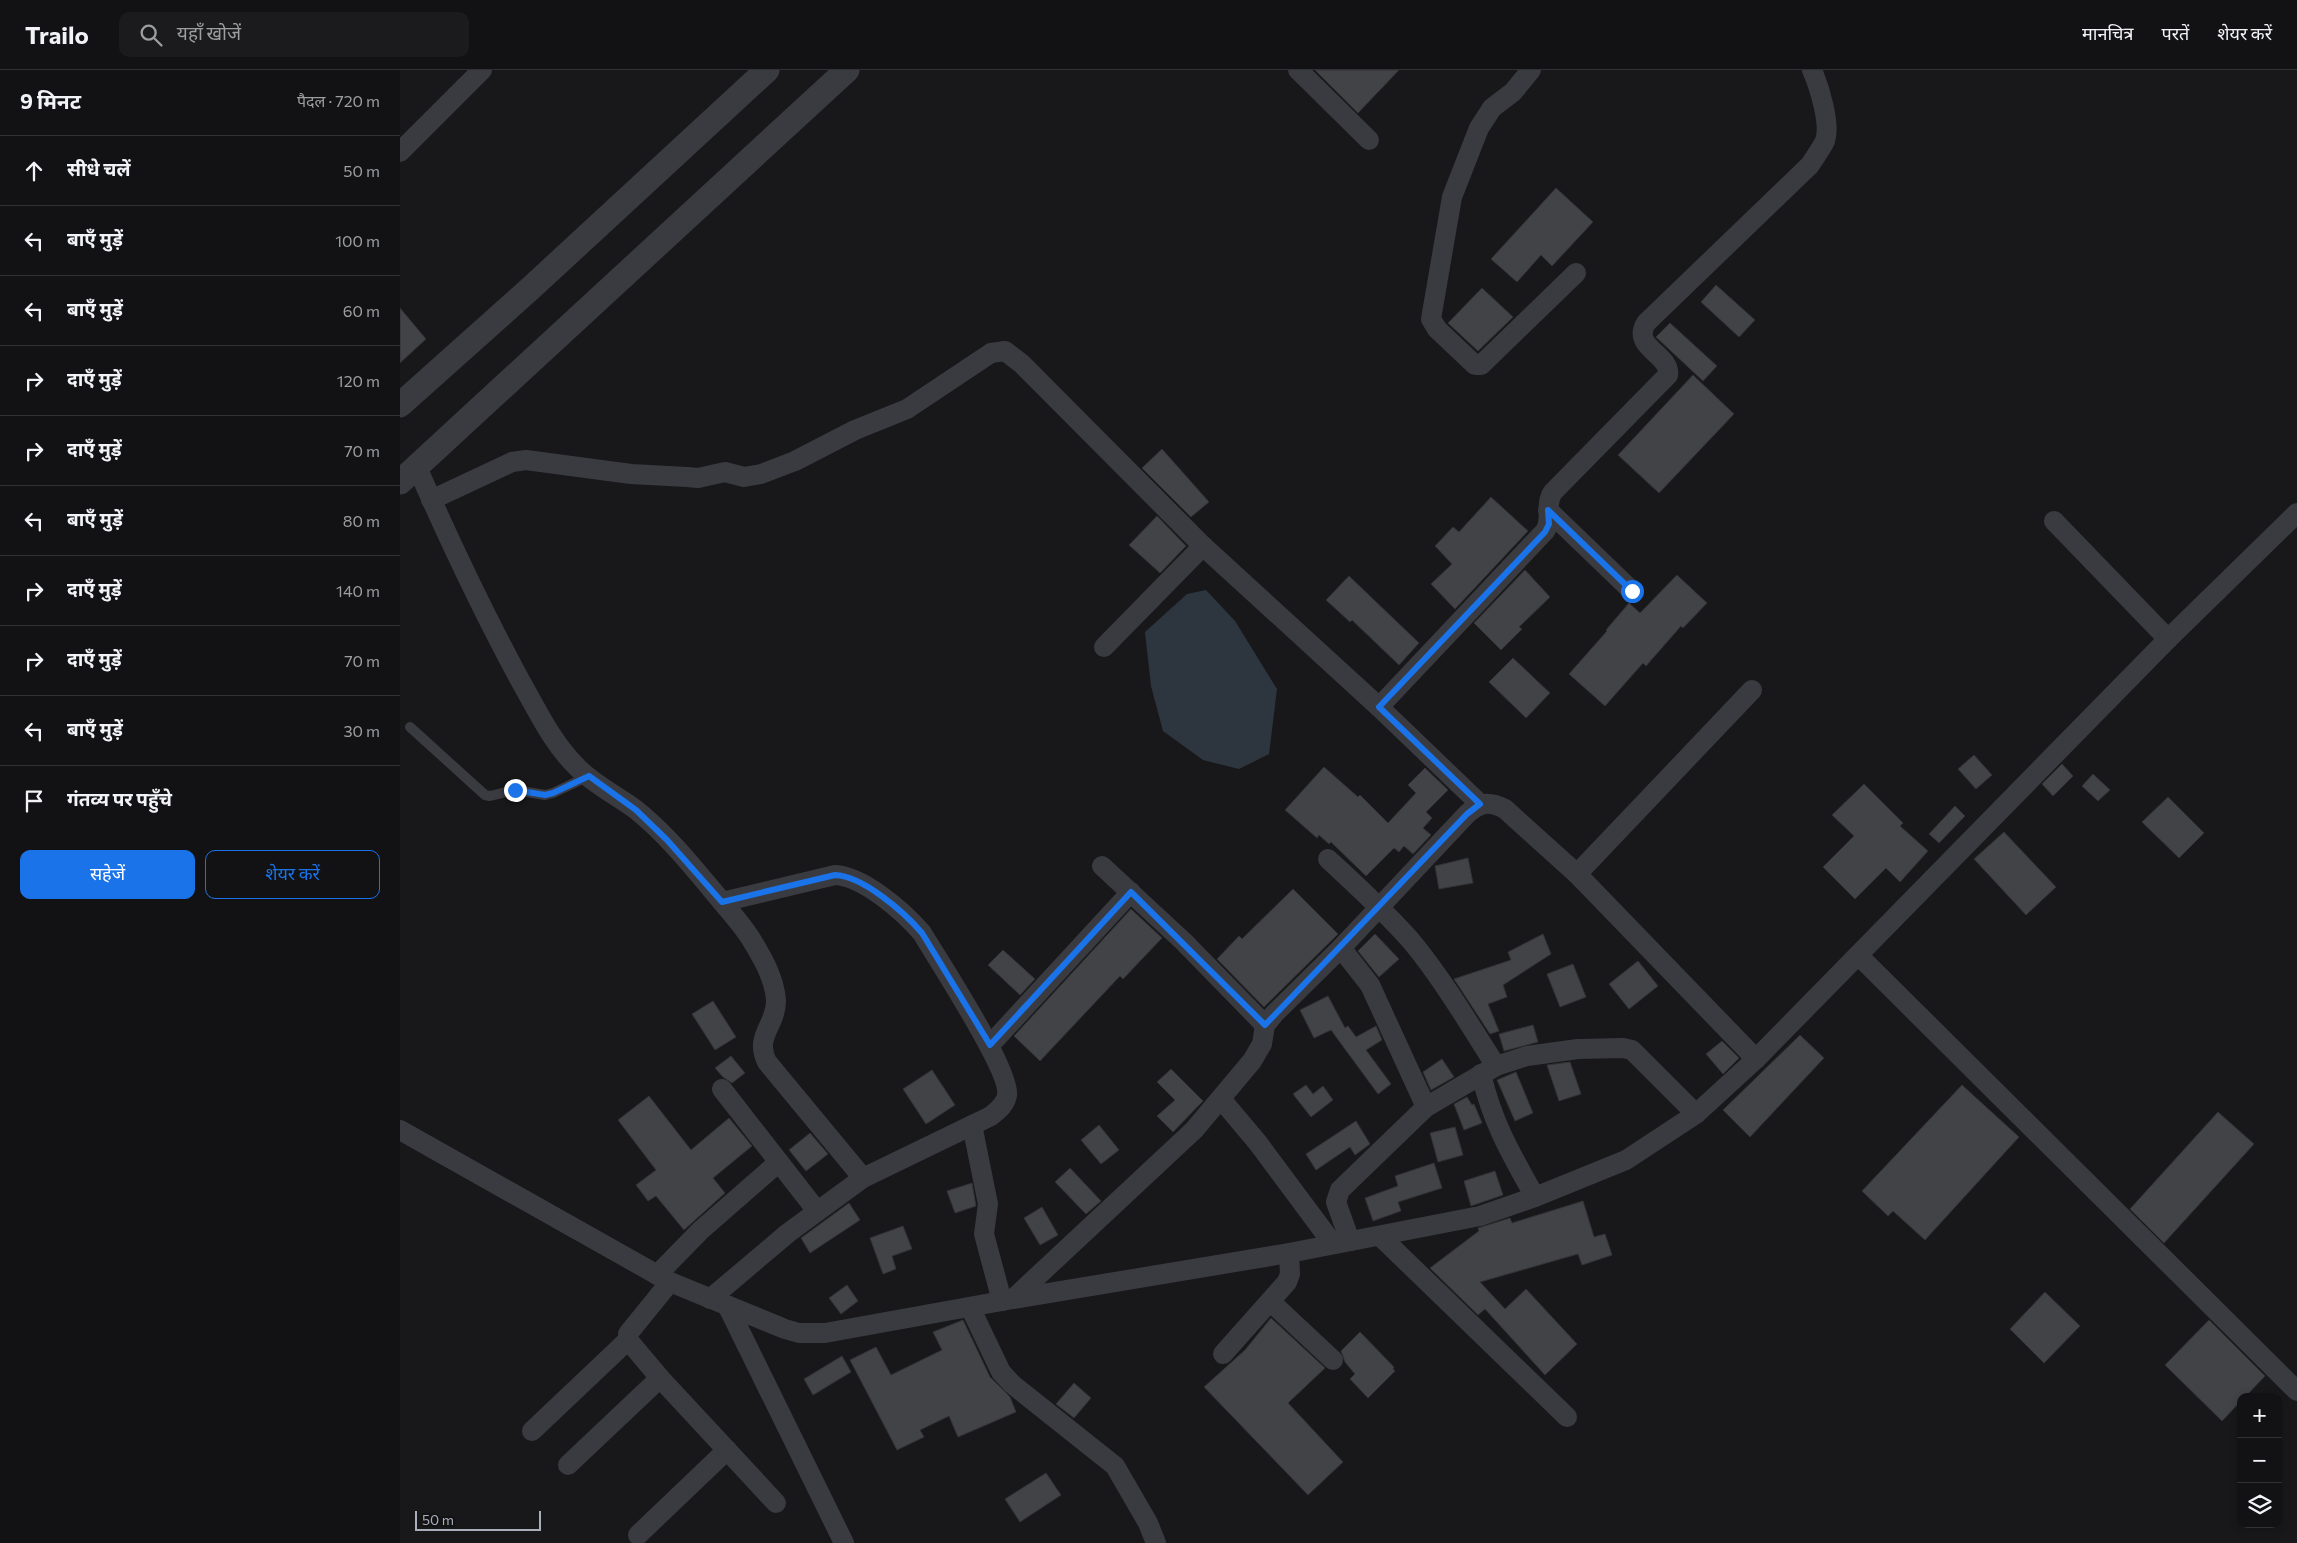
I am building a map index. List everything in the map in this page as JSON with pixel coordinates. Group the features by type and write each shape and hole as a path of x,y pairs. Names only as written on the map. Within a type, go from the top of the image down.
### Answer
{"street":[{"path":"400,152 482,70"},
{"path":"402,399 532,287 767,70"},
{"path":"847,70 408,474 431,500 498,641 538,713 564,752 577,768 636,810 680,854 749,936 762,958 773,986 776,1000 775,1010 762,1041 763,1054 862,1178"},
{"path":"1298,70 1369,140"},
{"path":"1531,70 1513,92 1492,108 1479,128 1452,197 1431,319 1437,329 1474,365 1481,366 1576,273"},
{"path":"1379,707 1545,532 1549,524 1549,497 1668,375 1667,367 1643,339 1641,333 1646,322 1810,165 1820,151 1826,138 1825,117 1821,93 1812,70"},
{"path":"431,500 512,462 526,460 632,474 687,478 698,478 725,472 744,477 761,474 795,461 855,430 907,409 991,353 1005,351 1022,364 1203,546 1379,707 1480,804"},
{"path":"1548,510 1632,591"},
{"path":"400,1130 663,1278 710,1300 785,1329 808,1333 825,1333 1289,1253 1480,1216 1535,1197 1626,1160 1696,1114 1756,1059 1859,956 2168,639 2297,512"},
{"path":"2054,521 2168,639"},
{"path":"1104,647 1203,546"},
{"path":"1577,874 1752,690"},
{"path":"1008,1300 1176,1148 1221,1099 1256,1054 1262,1044 1265,1025 1341,948 1467,814 1480,804 1495,804 1504,809 1577,874 1756,1059"},
{"path":"1328,859 1380,907 1429,964 1489,1070 1489,1107 1497,1128 1535,1197"},
{"path":"1102,866 1131,892 1265,1025"},
{"path":"710,1300 788,1233 862,1178 991,1116 1000,1109 1007,1097 1007,1091 990,1045 922,933 911,920 859,882 846,875 835,875 722,902"},
{"path":"990,1045 1131,892"},
{"path":"1341,948 1370,985 1426,1107"},
{"path":"1859,956 2297,1391"},
{"path":"1341,1242 1336,1202 1340,1190 1426,1107 1489,1070 1527,1056 1578,1049 1623,1048 1632,1050 1696,1114"},
{"path":"722,1089 817,1212"},
{"path":"1221,1099 1341,1242"},
{"path":"972,1125 987,1197 984,1234 1008,1300"},
{"path":"776,1504 660,1378 628,1340 628,1334 663,1278 701,1230 779,1162"},
{"path":"1380,1236 1567,1417"},
{"path":"1223,1354 1287,1282 1290,1274 1289,1253"},
{"path":"1271,1302 1332,1360"},
{"path":"728,1307 844,1543"},
{"path":"970,1307 1001,1372 1012,1384 1115,1466 1148,1523 1156,1543"},
{"path":"532,1431 628,1340"},
{"path":"568,1466 660,1378"},
{"path":"638,1535 727,1450"}],"lane":[{"path":"410,727 485,795 490,796 515,790 545,795 589,776"}],"shaded area":[{"path":"1206,590 1235,621 1277,689 1269,754 1239,769 1203,760 1163,731 1151,686 1145,632 1187,594"}],"building":[{"path":"1315,70 1399,70 1358,113"},
{"path":"1556,188 1593,222 1552,266 1541,255 1517,282 1491,259"},
{"path":"1716,285 1755,320 1739,337 1701,302"},
{"path":"1482,288 1513,317 1478,351 1448,323"},
{"path":"400,308 426,339 400,363"},
{"path":"1670,323 1717,366 1703,381 1656,337"},
{"path":"1693,375 1734,414 1659,493 1618,455"},
{"path":"1162,449 1209,502 1191,517 1142,468"},
{"path":"1491,497 1528,531 1455,609 1431,584 1452,564 1435,546 1453,527 1459,532"},
{"path":"1157,516 1186,546 1160,573 1129,545"},
{"path":"1525,570 1550,597 1519,627 1522,629 1501,650 1474,623"},
{"path":"1677,575 1707,603 1683,628 1681,626 1646,666 1643,663 1605,706 1569,674 1629,603 1640,613"},
{"path":"1349,576 1419,643 1399,665 1352,620 1350,622 1326,600"},
{"path":"1513,658 1550,693 1526,718 1489,682"},
{"path":"1974,755 1992,775 1976,789 1958,769"},
{"path":"2062,764 2073,776 2053,796 2042,784"},
{"path":"1324,767 1358,797 1360,795 1388,823 1416,793 1408,785 1425,768 1448,790 1426,812 1432,818 1423,828 1431,835 1413,854 1404,846 1399,852 1394,848 1366,876 1331,842 1329,844 1319,835 1317,838 1285,810"},
{"path":"2093,774 2110,790 2098,801 2082,786"},
{"path":"1864,784 1903,823 1900,826 1928,851 1900,882 1886,868 1855,899 1823,867 1854,836 1832,815"},
{"path":"2168,797 2204,833 2179,858 2142,822"},
{"path":"1955,806 1965,816 1939,843 1929,834"},
{"path":"2004,832 2056,887 2026,915 1974,859"},
{"path":"1468,858 1473,883 1439,889 1435,866"},
{"path":"1293,889 1338,934 1264,1007 1217,959 1239,936 1242,939"},
{"path":"1131,909 1162,938 1123,979 1120,976 1040,1061 1014,1036"},
{"path":"1375,934 1399,959 1379,977 1358,951"},
{"path":"1543,934 1551,954 1503,985 1507,997 1488,1004 1499,1031 1490,1034 1454,979 1511,960 1508,952"},
{"path":"1003,950 1035,979 1020,995 988,965"},
{"path":"1638,961 1658,986 1629,1009 1609,984"},
{"path":"1573,964 1586,997 1560,1007 1547,974"},
{"path":"1328,996 1345,1028 1348,1026 1356,1037 1376,1026 1382,1040 1366,1050 1391,1084 1378,1094 1331,1030 1314,1038 1300,1010"},
{"path":"713,1001 736,1037 715,1050 692,1014"},
{"path":"1533,1025 1538,1042 1504,1051 1499,1034"},
{"path":"1800,1035 1824,1058 1750,1137 1723,1110"},
{"path":"1722,1041 1739,1058 1723,1074 1706,1054"},
{"path":"731,1056 745,1073 732,1083 715,1068"},
{"path":"1442,1059 1454,1077 1431,1090 1423,1072"},
{"path":"1570,1062 1581,1094 1559,1101 1547,1065"},
{"path":"1171,1069 1203,1101 1173,1132 1157,1116 1175,1100 1157,1082"},
{"path":"932,1070 955,1105 926,1124 903,1089"},
{"path":"1516,1072 1533,1113 1515,1121 1497,1080"},
{"path":"1306,1085 1313,1094 1323,1086 1333,1100 1311,1117 1293,1094"},
{"path":"1962,1085 2019,1137 1925,1240 1893,1211 1888,1216 1862,1191"},
{"path":"649,1096 691,1150 729,1118 752,1146 713,1178 725,1193 684,1230 656,1196 648,1201 636,1185 656,1170 618,1120"},
{"path":"1467,1097 1472,1105 1474,1104 1482,1123 1464,1130 1454,1104"},
{"path":"2218,1112 2254,1144 2164,1243 2130,1209"},
{"path":"1356,1121 1370,1144 1355,1155 1350,1147 1316,1170 1306,1154"},
{"path":"1099,1125 1119,1150 1101,1164 1081,1140"},
{"path":"1455,1127 1463,1155 1438,1162 1430,1133"},
{"path":"810,1133 828,1154 806,1171 789,1150"},
{"path":"1434,1163 1442,1188 1398,1202 1401,1211 1373,1221 1365,1198 1398,1186 1395,1176"},
{"path":"1070,1168 1101,1201 1086,1214 1055,1182"},
{"path":"1495,1171 1503,1195 1471,1206 1464,1181"},
{"path":"972,1183 976,1206 955,1213 947,1191"},
{"path":"1583,1201 1594,1237 1605,1234 1612,1255 1582,1265 1578,1254 1480,1282 1505,1309 1526,1289 1577,1344 1545,1375 1485,1309 1478,1315 1430,1268 1479,1231 1478,1228 1510,1218 1512,1223"},
{"path":"849,1203 860,1220 810,1253 801,1238"},
{"path":"1042,1207 1058,1235 1040,1245 1024,1218"},
{"path":"903,1226 912,1249 892,1256 896,1269 883,1274 870,1238"},
{"path":"847,1285 858,1301 841,1314 829,1298"},
{"path":"2045,1292 2080,1326 2044,1363 2010,1329"},
{"path":"1271,1318 1325,1368 1288,1403 1343,1462 1308,1495 1204,1387 1245,1350"},
{"path":"963,1320 990,1377 1010,1397 1016,1412 958,1437 949,1416 920,1430 924,1437 897,1450 850,1360 876,1347 891,1375 942,1350 933,1332"},
{"path":"2209,1320 2265,1376 2249,1393 2237,1393 2237,1405 2222,1421 2165,1365"},
{"path":"1360,1332 1394,1367 1395,1371 1368,1398 1350,1379 1355,1374 1345,1362 1341,1351"},
{"path":"842,1356 851,1372 813,1395 804,1379"},
{"path":"1074,1383 1091,1398 1074,1418 1056,1404"},
{"path":"1046,1473 1061,1495 1020,1522 1005,1499"}],"route":[{"path":"515,790 545,795 589,776 636,810 700,875 722,902 805,880 846,875 859,882 911,920 922,933 990,1045 1131,892 1183,941 1265,1025 1341,948 1467,814 1480,804 1379,707 1545,532 1549,524 1548,510 1632,591"}]}
